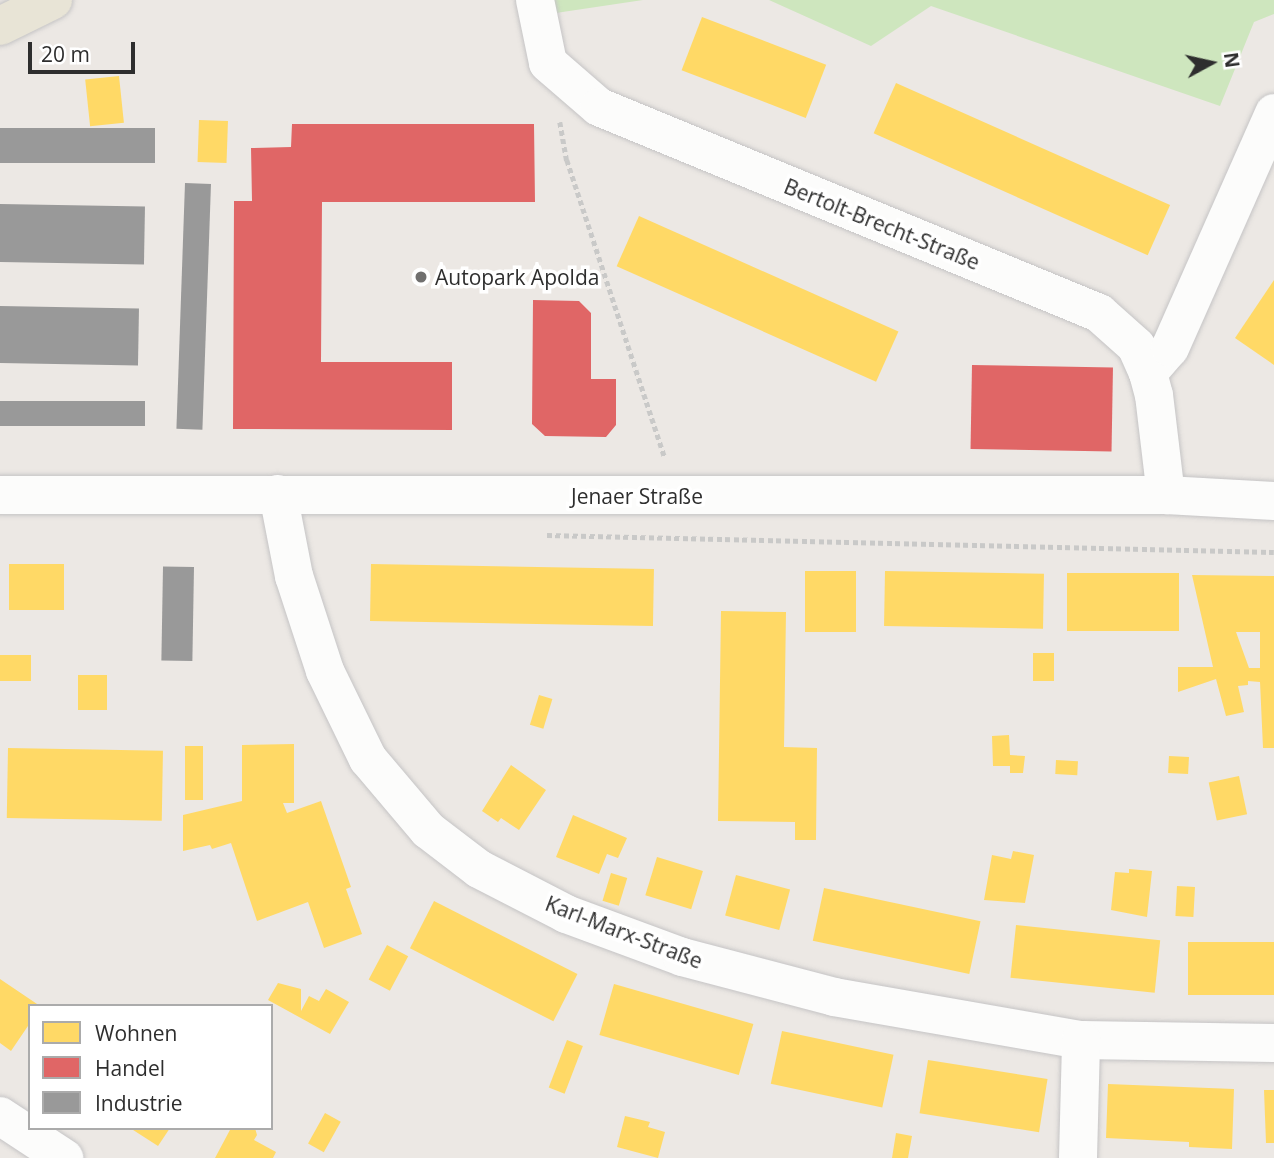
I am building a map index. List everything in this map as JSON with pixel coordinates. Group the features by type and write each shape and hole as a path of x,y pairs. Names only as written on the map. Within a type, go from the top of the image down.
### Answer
{"main road":[{"path":"0,26 53,0"}],"street":[{"path":"535,0 548,63"},
{"name":"Bertolt-Brecht-Straße","path":"548,63 599,107 1098,313 1136,346 1148,373 1154,395 1166,495"},
{"path":"1148,373 1170,348 1274,113"},
{"name":"Karl-Marx-Straße","path":"278,494 294,576 325,671 368,759 428,830 479,869 566,914 682,957 834,997 1081,1040 1274,1043"},
{"name":"Jenaer Straße","path":"0,495 1166,495 1274,501"},
{"path":"1078,1158 1081,1040"},
{"path":"0,1116 21,1148 64,1158"}],"path":[{"path":"548,63 567,160 678,497"},
{"path":"545,536 1274,552"}],"green space":[{"path":"527,0 643,0 529,17"},
{"path":"769,0 1274,0 1274,14 1254,22 1220,106 931,6 871,46"}],"building: Wohnen":[{"path":"702,17 826,65 806,118 682,70"},
{"path":"119,76 124,123 90,126 85,80"},
{"path":"896,83 1170,205 1148,255 874,133"},
{"path":"199,120 228,121 227,163 198,162"},
{"path":"639,216 898,332 876,382 617,266"},
{"path":"1274,280 1274,365 1235,338"},
{"path":"9,564 64,564 64,610 9,610"},
{"path":"371,564 654,569 653,626 370,621"},
{"path":"805,571 856,571 856,632 805,632"},
{"path":"885,571 1044,574 1043,629 884,626"},
{"path":"1067,573 1179,573 1179,631 1067,631"},
{"path":"1192,575 1274,576 1274,748 1263,748 1260,682 1248,681 1248,685 1238,686 1244,712 1226,716 1216,679 1178,692 1178,667 1213,667","holes":["1236,632 1260,632 1260,668 1249,668"]},
{"path":"721,611 786,612 784,747 817,748 816,840 795,840 795,822 718,821"},
{"path":"1033,653 1054,653 1054,681 1033,681"},
{"path":"0,655 31,655 31,681 0,681"},
{"path":"78,675 107,675 107,710 78,710"},
{"path":"539,695 552,699 543,729 530,725"},
{"path":"1009,735 1010,755 1025,756 1023,773 1010,773 1010,766 993,766 992,736"},
{"path":"294,744 294,803 283,803 287,813 321,801 351,887 346,889 362,934 324,948 308,902 257,921 231,843 212,849 210,845 183,851 183,815 242,801 242,745"},
{"path":"185,746 203,746 203,800 185,800"},
{"path":"8,748 163,751 162,821 7,818"},
{"path":"1169,756 1189,757 1188,774 1168,773"},
{"path":"1056,760 1078,761 1077,775 1055,774"},
{"path":"511,765 546,790 519,830 501,818 498,822 482,811"},
{"path":"1239,776 1247,814 1217,821 1209,782"},
{"path":"573,815 627,838 618,858 607,854 599,874 556,857"},
{"path":"1013,851 1034,855 1025,903 984,900 992,855 1011,859"},
{"path":"657,857 703,871 691,909 645,895"},
{"path":"1129,869 1152,871 1147,917 1111,910 1115,872 1129,873"},
{"path":"611,873 627,878 619,906 603,901"},
{"path":"736,875 790,889 779,930 725,916"},
{"path":"1177,886 1195,887 1193,917 1175,916"},
{"path":"824,888 981,921 969,974 813,941"},
{"path":"434,901 577,974 553,1021 410,948"},
{"path":"1016,925 1160,940 1155,993 1010,978"},
{"path":"1188,942 1274,942 1274,995 1188,995"},
{"path":"387,945 408,956 390,991 369,979"},
{"path":"0,979 37,1004 28,1004 28,1026 11,1051 0,1043"},
{"path":"278,983 301,989 301,1011 309,996 319,1001 326,989 349,1002 330,1034 268,1000"},
{"path":"614,984 753,1024 739,1075 599,1035"},
{"path":"782,1031 894,1055 882,1108 771,1084"},
{"path":"567,1040 583,1046 565,1094 549,1088"},
{"path":"928,1060 1048,1079 1039,1132 920,1113"},
{"path":"1108,1084 1234,1089 1232,1149 1189,1147 1189,1142 1106,1138"},
{"path":"1264,1090 1274,1090 1274,1143 1266,1143"},
{"path":"325,1113 341,1122 324,1152 308,1144"},
{"path":"625,1116 650,1122 648,1127 665,1132 658,1158 617,1147"},
{"path":"133,1130 169,1130 158,1146"},
{"path":"230,1130 256,1130 257,1135 254,1140 276,1152 273,1158 215,1158"},
{"path":"896,1133 912,1136 908,1158 892,1158"}],"building: Handel":[{"path":"292,124 534,124 535,202 322,202 321,362 452,362 452,430 233,429 234,201 252,201 251,148 291,147"},
{"path":"533,300 579,301 591,313 591,379 616,379 616,425 606,437 545,436 532,424"},
{"path":"972,365 1113,367 1112,451 971,449"}],"building: Industrie":[{"path":"0,128 155,128 155,163 0,163"},
{"path":"185,183 211,184 202,430 176,429"},
{"path":"0,204 145,207 144,265 0,262"},
{"path":"0,306 139,308 138,365 0,363"},
{"path":"0,401 145,401 145,426 0,426"},
{"path":"163,566 194,567 192,661 161,660"}],"place":[{"name":"Autopark Apolda","path":"421,277"}]}
